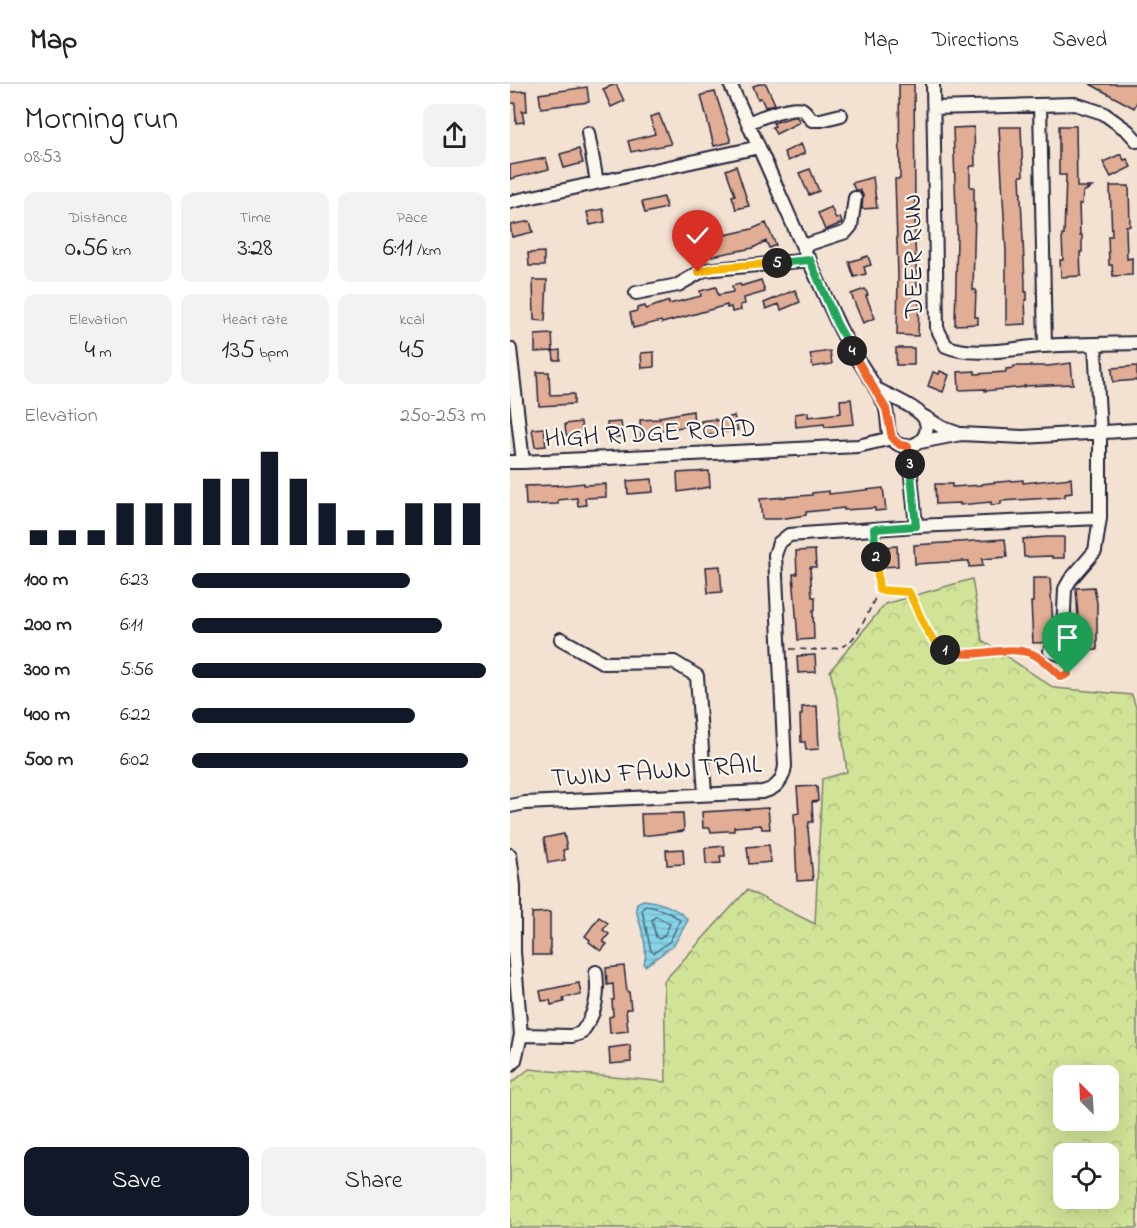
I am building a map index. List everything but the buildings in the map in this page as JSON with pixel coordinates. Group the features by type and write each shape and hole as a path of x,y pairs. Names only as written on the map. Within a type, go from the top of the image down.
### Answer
{"street":[{"path":"730,84 837,324 886,409 890,432 900,445 962,434 1023,437 1137,430"},
{"name":"DEER RUN","path":"933,84 937,328 946,346 956,351 970,352 1045,346 1137,343"},
{"path":"934,108 1075,104 1089,107 1116,120 1137,141"},
{"path":"1040,105 1045,346"},
{"path":"748,123 798,108 805,111 812,120 841,115"},
{"path":"588,133 597,182"},
{"path":"510,202 759,147"},
{"path":"803,246 846,232 851,226 855,198"},
{"path":"636,293 678,285 704,270 810,260"},
{"path":"1066,658 1065,589 1095,551 1100,518 1100,432 1095,345"},
{"name":"HIGH RIDGE ROAD","path":"510,349 516,462 858,446 890,432"},
{"path":"875,388 913,408 943,428 962,434"},
{"path":"890,432 891,417 897,411 913,408"},
{"path":"914,444 926,434 925,417"},
{"path":"914,444 916,526"},
{"name":"TWIN FAWN TRAIL","path":"510,806 525,803 762,792 773,788 782,779 784,766 775,555 779,543 789,535 916,526 1100,518"},
{"path":"561,639 604,663 674,662 697,676 705,794"},
{"path":"510,855 514,886 514,992 521,1035 515,1060 510,1065"},
{"path":"521,1035 572,1036 580,1033 596,1004 599,991 596,972"}],"path":[{"path":"780,650 835,648 844,646 853,640 879,590 874,529"},
{"path":"879,590 909,592 939,648 957,655 1016,651 1029,653 1037,656 1061,677 1066,658"},
{"path":"1137,1077 1137,1092"}],"green space":[{"path":"972,579 982,640 1054,688 1132,695 1137,711 1137,1228 510,1228 510,1084 529,1069 666,1082 664,981 747,890 815,924 822,779 847,772 838,703 830,671 885,604"}],"water":[{"path":"643,900 667,906 688,920 674,945 645,966 645,944 636,909 637,903"}],"route":[{"path":"698,272 714,268 810,260 837,324 886,409 892,438 900,445 908,446 916,526 874,529 879,590 909,592 939,648 957,655 1016,651 1029,653 1037,656 1061,677 1068,674"}]}
